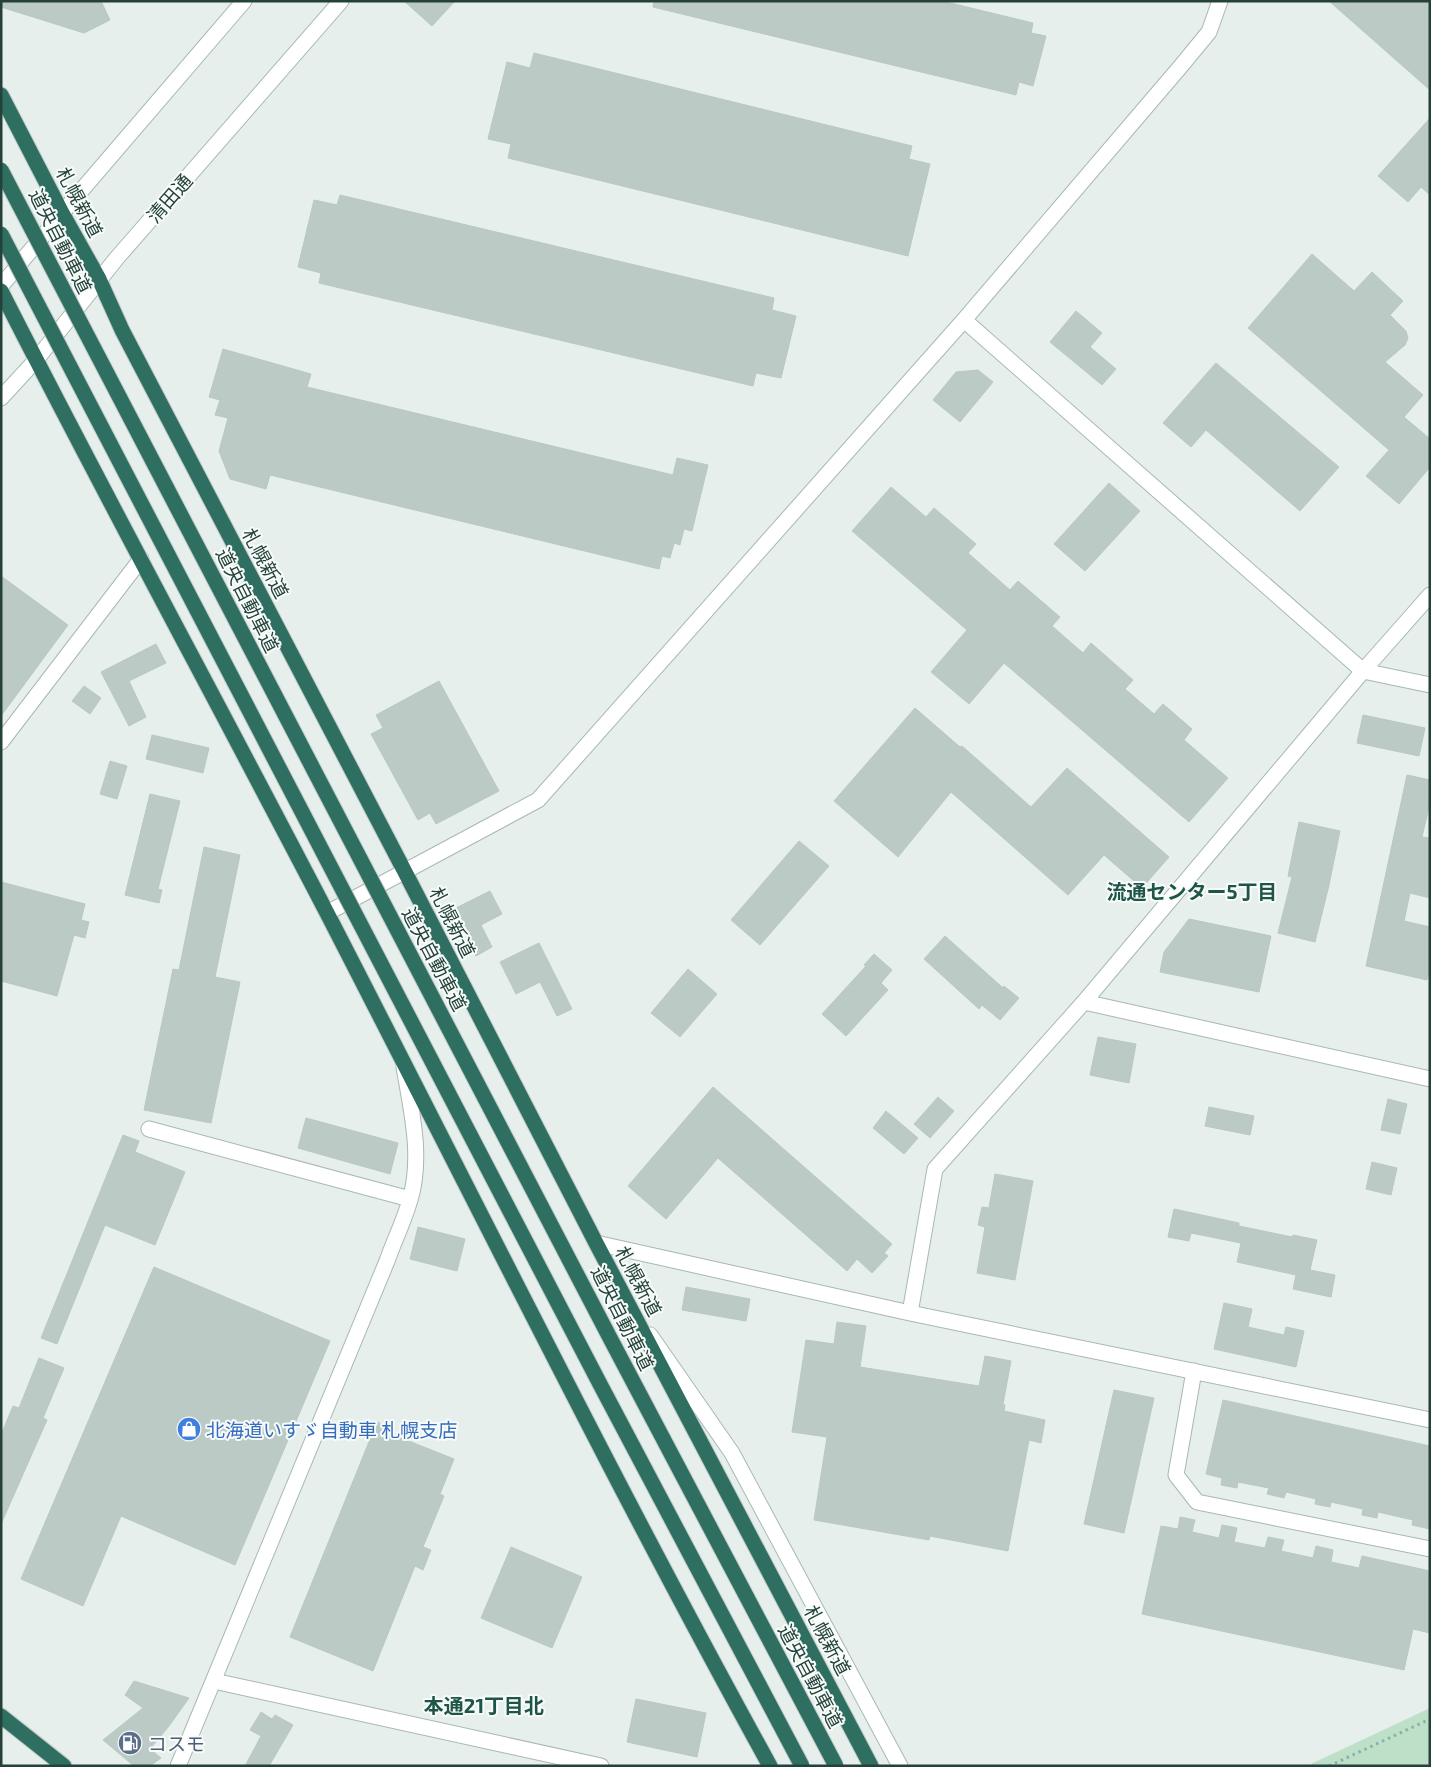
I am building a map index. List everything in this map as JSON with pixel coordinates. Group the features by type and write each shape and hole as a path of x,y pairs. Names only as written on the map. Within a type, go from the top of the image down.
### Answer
{"highway":[{"name":"札幌新道","path":"1,95 62,212 100,279 122,330 596,1243 871,1766"},
{"name":"道央自動車道","path":"1,170 610,1338 836,1766"},
{"path":"1,234 605,1395 802,1766"},
{"path":"1,291 326,912 565,1381 770,1766"},
{"path":"1,1716 64,1766"}],"street":[{"path":"1,286 62,212 244,1"},
{"name":"清田通","path":"1,398 36,360 100,279 342,1"},
{"path":"326,912 405,872 538,800 964,320 1209,32 1220,1"},
{"path":"964,320 1363,671 1430,684"},
{"path":"1,742 141,559"},
{"path":"910,1313 935,1169 1084,1002 1363,671 1430,595"},
{"path":"1084,1002 1430,1080"},
{"path":"178,1766 387,1261 410,1199 416,1161 415,1135 403,1062"},
{"path":"148,1129 410,1199"},
{"path":"596,1243 910,1313 1430,1420"},
{"path":"629,1305 732,1453 900,1766"},
{"path":"1194,1371 1176,1475 1197,1502 1430,1549"},
{"path":"214,1681 601,1766"}],"path":[{"path":"1329,1766 1430,1719"}],"green space":[{"path":"1430,1708 1430,1766 1309,1766 1313,1763"}],"building":[{"path":"1,1 101,1 110,20 84,33 1,7"},
{"path":"404,1 455,1 432,26"},
{"path":"654,1 942,1 1033,23 1031,33 1046,36 1033,86 1019,82 1016,95 653,7"},
{"path":"1329,1 1430,1 1430,90"},
{"path":"534,53 912,146 909,159 930,164 908,256 508,158 511,144 488,139 507,62 530,68"},
{"path":"1430,118 1430,195 1421,187 1408,202 1378,176"},
{"path":"340,195 774,298 772,310 796,316 781,378 756,373 753,386 319,283 321,273 298,267 314,200 337,205"},
{"path":"1312,254 1354,291 1372,272 1403,301 1390,315 1406,331 1408,338 1405,345 1385,362 1423,395 1404,417 1430,439 1430,467 1399,504 1366,476 1389,450 1248,328"},
{"path":"1076,311 1102,333 1090,347 1116,369 1102,385 1050,342"},
{"path":"223,349 311,374 307,387 673,475 677,458 708,465 692,531 684,529 680,545 674,543 670,558 662,556 659,569 270,475 266,489 230,479 219,451 228,418 215,415 220,400 209,397"},
{"path":"1216,363 1339,467 1300,511 1206,430 1191,447 1163,423"},
{"path":"978,370 993,382 960,422 933,400 956,372"},
{"path":"1109,483 1140,511 1085,571 1054,544"},
{"path":"891,487 926,517 934,508 976,544 968,553 1010,590 1018,581 1060,617 1052,626 1083,653 1091,643 1133,680 1125,689 1154,714 1163,704 1192,729 1184,740 1228,778 1189,822 1004,663 969,704 931,672 967,630 852,531"},
{"path":"1,576 68,625 1,716"},
{"path":"156,644 166,663 129,681 146,717 129,726 101,672"},
{"path":"439,681 499,791 436,824 430,813 418,820 371,734 383,728 376,715"},
{"path":"84,686 101,698 90,714 72,701"},
{"path":"915,708 960,747 962,746 1031,807 1067,768 1169,857 1142,888 1104,855 1068,895 951,792 898,857 834,801"},
{"path":"1363,715 1425,728 1419,756 1357,743"},
{"path":"152,735 209,748 203,773 146,759"},
{"path":"110,761 127,766 117,799 100,794"},
{"path":"1407,775 1430,780 1430,803 1422,837 1430,838 1430,898 1410,893 1404,921 1430,927 1430,969 1427,980 1366,966"},
{"path":"150,794 180,801 158,889 162,890 159,903 125,895"},
{"path":"1299,822 1340,831 1315,942 1278,933 1292,877 1288,876"},
{"path":"799,841 829,866 760,945 731,920"},
{"path":"204,847 240,855 215,977 240,982 211,1123 144,1110 173,969 179,970"},
{"path":"1,882 85,904 81,920 89,922 85,938 74,935 57,996 1,981"},
{"path":"490,891 502,914 481,925 492,947 476,956 467,938 471,936 456,908"},
{"path":"1189,919 1271,936 1259,992 1160,972 1164,952"},
{"path":"945,936 1003,988 1004,986 1019,998 1000,1020 982,1005 979,1009 924,959"},
{"path":"539,943 572,1009 557,1016 540,982 516,994 500,962"},
{"path":"874,954 892,970 881,983 888,990 846,1036 822,1014 866,966 864,965"},
{"path":"688,969 717,994 680,1037 651,1013"},
{"path":"1098,1037 1136,1044 1129,1083 1090,1075"},
{"path":"713,1087 892,1244 884,1253 888,1256 872,1273 857,1259 847,1271 718,1158 666,1219 628,1186"},
{"path":"938,1097 954,1111 930,1138 914,1124"},
{"path":"1388,1099 1407,1104 1400,1134 1381,1130"},
{"path":"1209,1107 1254,1116 1250,1135 1205,1126"},
{"path":"886,1111 918,1138 904,1154 873,1128"},
{"path":"306,1118 398,1143 390,1174 298,1148"},
{"path":"123,1135 139,1141 135,1152 185,1172 155,1245 105,1225 57,1344 41,1338"},
{"path":"1372,1162 1397,1168 1391,1195 1366,1189"},
{"path":"995,1174 1033,1181 1015,1280 977,1273 985,1227 978,1225 982,1207 989,1208"},
{"path":"1174,1209 1239,1223 1239,1226 1317,1240 1310,1270 1335,1275 1331,1297 1293,1289 1296,1275 1237,1262 1241,1243 1191,1233 1189,1241 1168,1237"},
{"path":"418,1227 465,1239 457,1271 410,1259"},
{"name":"北海道いすゞ自動車 札幌支店","path":"154,1267 330,1341 235,1565 121,1516 83,1606 21,1579"},
{"path":"686,1287 750,1299 746,1321 682,1310"},
{"path":"1224,1303 1252,1309 1248,1327 1284,1335 1286,1327 1304,1331 1296,1367 1214,1349"},
{"path":"837,1322 866,1326 860,1367 979,1386 985,1356 1011,1361 1003,1404 1005,1405 1004,1411 1045,1420 1041,1443 1029,1440 1008,1551 930,1536 929,1540 814,1520 827,1437 792,1432 806,1340 834,1344"},
{"path":"39,1358 64,1368 43,1418 47,1420 1,1524 1,1435 13,1406 19,1408"},
{"path":"1114,1390 1154,1398 1124,1533 1084,1524"},
{"path":"1223,1400 1430,1446 1430,1529 1412,1525 1413,1520 1378,1512 1377,1518 1362,1515 1363,1509 1331,1502 1330,1507 1315,1504 1316,1499 1286,1492 1284,1498 1267,1494 1269,1488 1238,1482 1237,1488 1221,1485 1222,1478 1206,1474"},
{"path":"377,1422 393,1429 391,1434 454,1459 440,1494 444,1496 423,1547 431,1550 423,1570 415,1566 373,1671 290,1637"},
{"path":"1180,1517 1195,1520 1192,1532 1219,1538 1222,1525 1237,1528 1234,1542 1265,1548 1268,1537 1284,1540 1281,1551 1313,1558 1316,1546 1333,1550 1331,1562 1359,1568 1362,1556 1430,1571 1430,1633 1413,1629 1404,1670 1142,1614 1161,1526 1178,1529"},
{"path":"511,1547 582,1577 552,1648 481,1618"},
{"path":"134,1681 189,1698 150,1749 161,1758 150,1766 134,1766 103,1740 143,1708 125,1695"},
{"path":"636,1699 706,1713 697,1757 627,1742"},
{"path":"261,1712 272,1719 275,1715 293,1725 269,1766 245,1766 261,1736 250,1730"}],"place":[{"name":"北海道いすゞ自動車 札幌支店","path":"189,1429"},
{"name":"コスモ","path":"130,1743"}],"district":[{"name":"流通センター5丁目","path":"1192,891"},
{"name":"本通21丁目北","path":"484,1705"}]}
